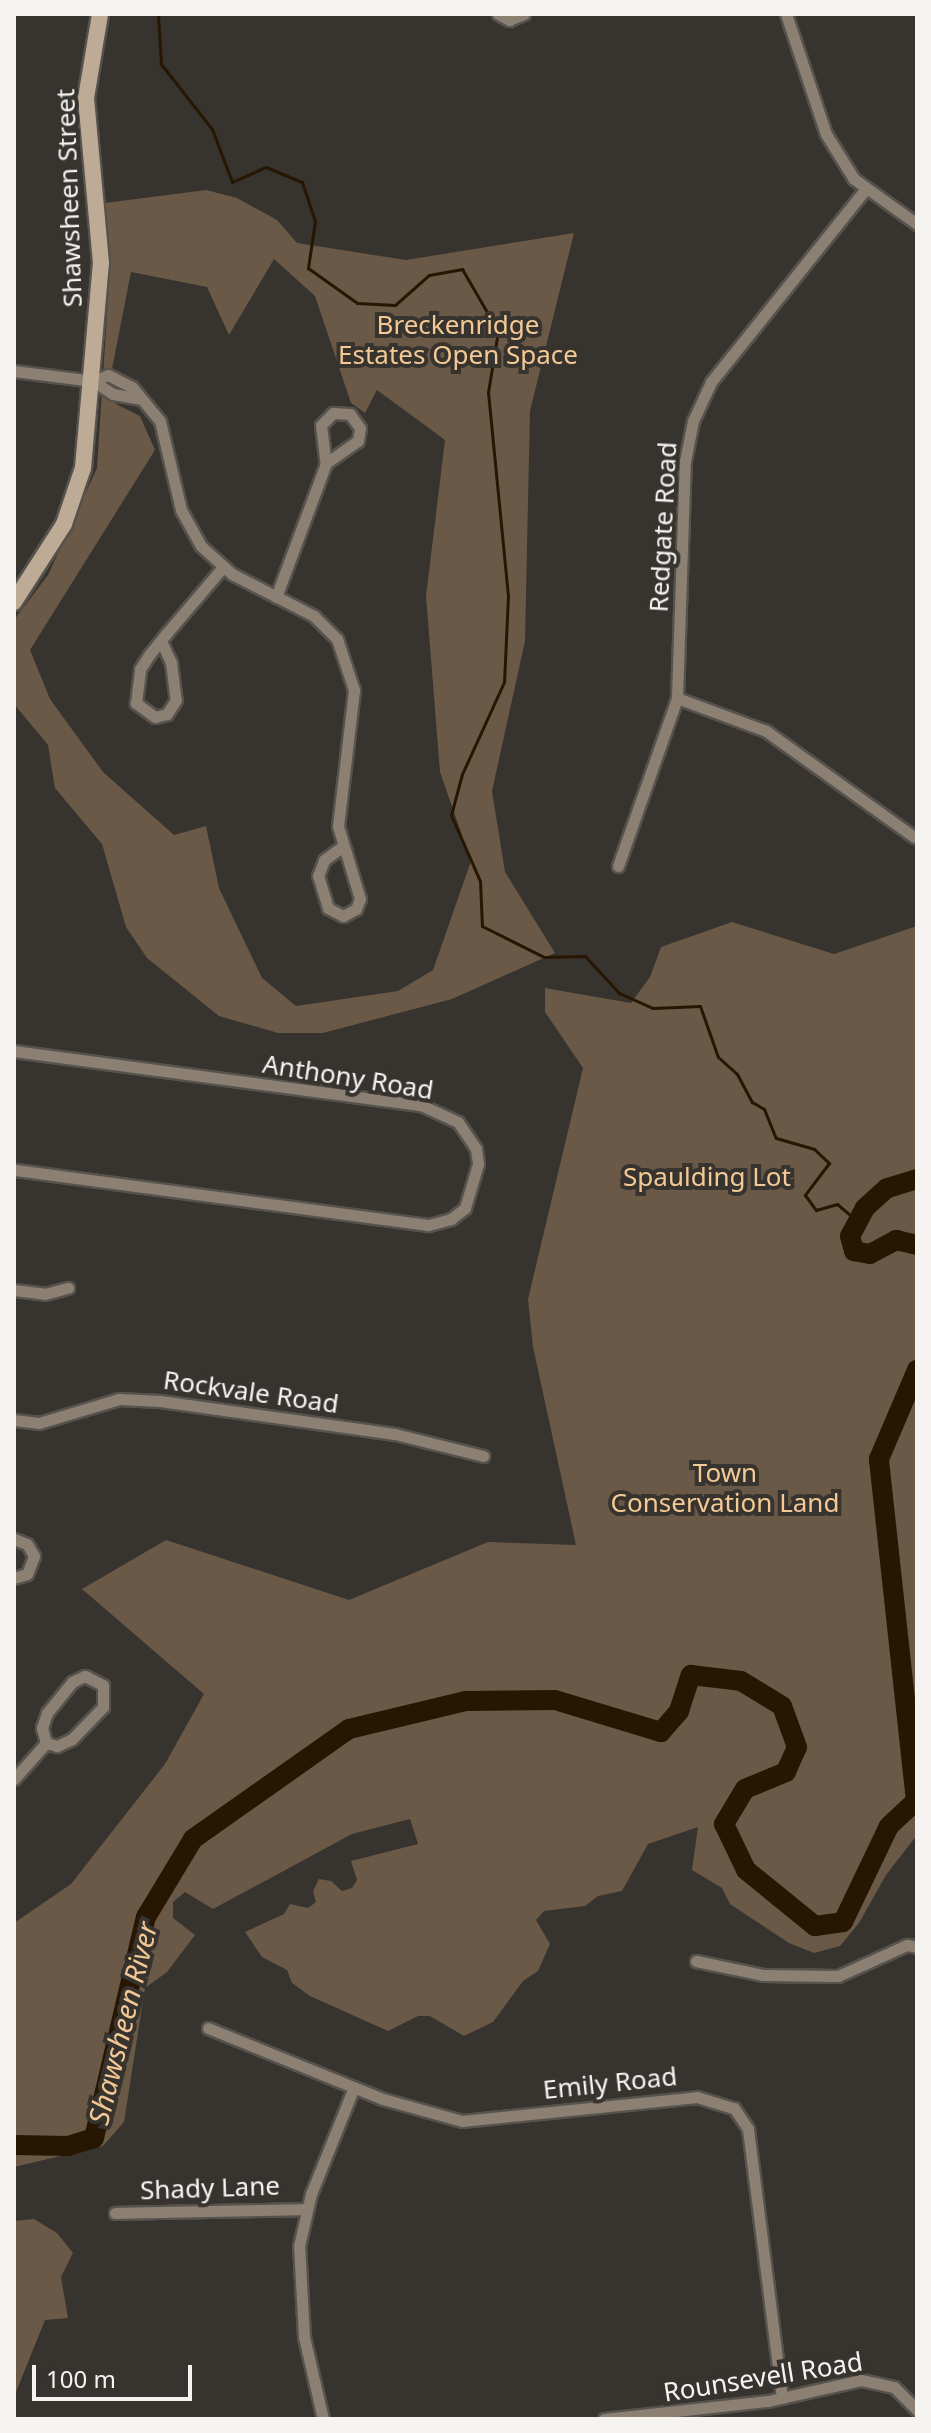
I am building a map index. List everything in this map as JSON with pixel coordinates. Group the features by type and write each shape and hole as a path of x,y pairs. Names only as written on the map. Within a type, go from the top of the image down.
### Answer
{"main road":[{"name":"Shawsheen Street","path":"14,602 64,524 74,499 93,381 101,263 86,98 100,14"}],"street":[{"path":"498,14 509,20 524,14"},
{"path":"786,14 826,134 865,190 917,224"},
{"name":"Redgate Road","path":"618,866 677,698 685,461 701,399 865,190"},
{"path":"14,371 93,381 115,377 142,399 160,421 185,520 223,567 330,631 351,668 354,700 338,798 342,847 360,899 356,909 343,916 328,908 318,876 324,860 342,847"},
{"path":"276,597 326,463 321,425 333,413 350,414 360,428 358,441 326,463"},
{"path":"161,641 171,662 176,700 167,714 155,717 138,707 136,685 144,661 223,567"},
{"path":"677,698 766,731 914,837"},
{"name":"Anthony Road","path":"14,1051 421,1105 458,1122 476,1149 478,1164 465,1208 451,1219 428,1225 14,1170"},
{"path":"14,1290 45,1294 68,1288"},
{"name":"Rockvale Road","path":"14,1420 39,1423 119,1399 160,1401 395,1434 483,1456"},
{"path":"14,1539 32,1549 34,1562 27,1574 14,1578"},
{"path":"14,1779 46,1743 43,1721 57,1698 72,1682 85,1676 99,1680 103,1707 90,1722 57,1746 46,1743"},
{"path":"696,1961 763,1975 838,1976 907,1945 917,1947"},
{"name":"Emily Road","path":"208,2028 354,2087 462,2121 697,2097 734,2108 748,2129 782,2398"},
{"path":"323,2419 312,2386 301,2308 299,2252 306,2209 354,2087"},
{"name":"Shady Lane","path":"115,2213 306,2209"},
{"name":"Rounsevell Road","path":"604,2419 782,2398 875,2381 894,2387 917,2410"}],"green space":[{"name":"Breckenridge Estates Open Space","path":"206,190 237,198 277,220 297,243 406,260 574,233 530,411 525,641 492,791 505,872 555,953 452,999 323,1033 278,1033 219,1016 147,958 126,927 102,844 55,788 48,745 14,704 14,620 48,575 97,468 110,267 105,203","holes":["274,259 315,296 351,403 365,413 377,390 445,440 426,596 440,772 471,861 433,970 398,991 296,1006 262,978 219,888 206,826 174,835 103,772 50,699 30,650 155,450 140,416 116,404 112,369 131,272 207,287 229,335"]},
{"path":"732,922 834,954 917,926 917,1835 886,1875 859,1923 840,1946 814,1953 789,1943 730,1904 722,1888 692,1870 698,1827 648,1844 622,1891 598,1896 585,1906 544,1911 536,1920 550,1944 538,1971 523,1981 493,2022 464,2036 430,2016 418,2016 388,2031 310,1996 292,1983 287,1970 262,1957 245,1932 284,1914 290,1904 308,1908 316,1902 313,1891 319,1879 331,1881 342,1891 352,1888 357,1880 351,1861 418,1844 410,1819 352,1834 213,1909 185,1892 173,1902 173,1918 195,1935 167,1972 145,1988 124,2122 103,2146 14,2167 14,1923 71,1884 165,1764 204,1694 82,1589 166,1540 349,1600 488,1542 576,1545 533,1347 528,1299 583,1068 545,1012 545,988 631,1003 650,977 661,947"},
{"path":"34,2219 57,2233 73,2253 61,2277 68,2318 45,2320 14,2397 14,2221"}],"waterway":[{"path":"158,14 161,64 212,129 232,182 266,167 302,182 315,221 308,268 357,303 395,305 429,275 462,269 498,331 488,392 508,595 504,682 462,774 451,815 480,881 482,926 544,957 585,956 619,993 653,1008 700,1006 718,1057 737,1074 752,1102 764,1109 776,1138 814,1149 829,1163 805,1195 816,1210 837,1204 856,1220"},
{"name":"Shawsheen River","path":"917,1179 887,1188 865,1208 850,1236 854,1251 870,1254 896,1240 917,1245"},
{"name":"Shawsheen River","path":"14,2145 68,2146 94,2138 146,1917 193,1839 349,1729 466,1701 555,1700 661,1732 679,1711 691,1675 741,1681 782,1706 797,1747 786,1772 745,1789 724,1824 746,1870 815,1926 843,1922 889,1826 916,1801 879,1459 917,1370"}],"park label":[{"name":"Spaulding Lot","path":"707,1177"},
{"name":"Town Conservation Land","path":"725,1488"}]}
